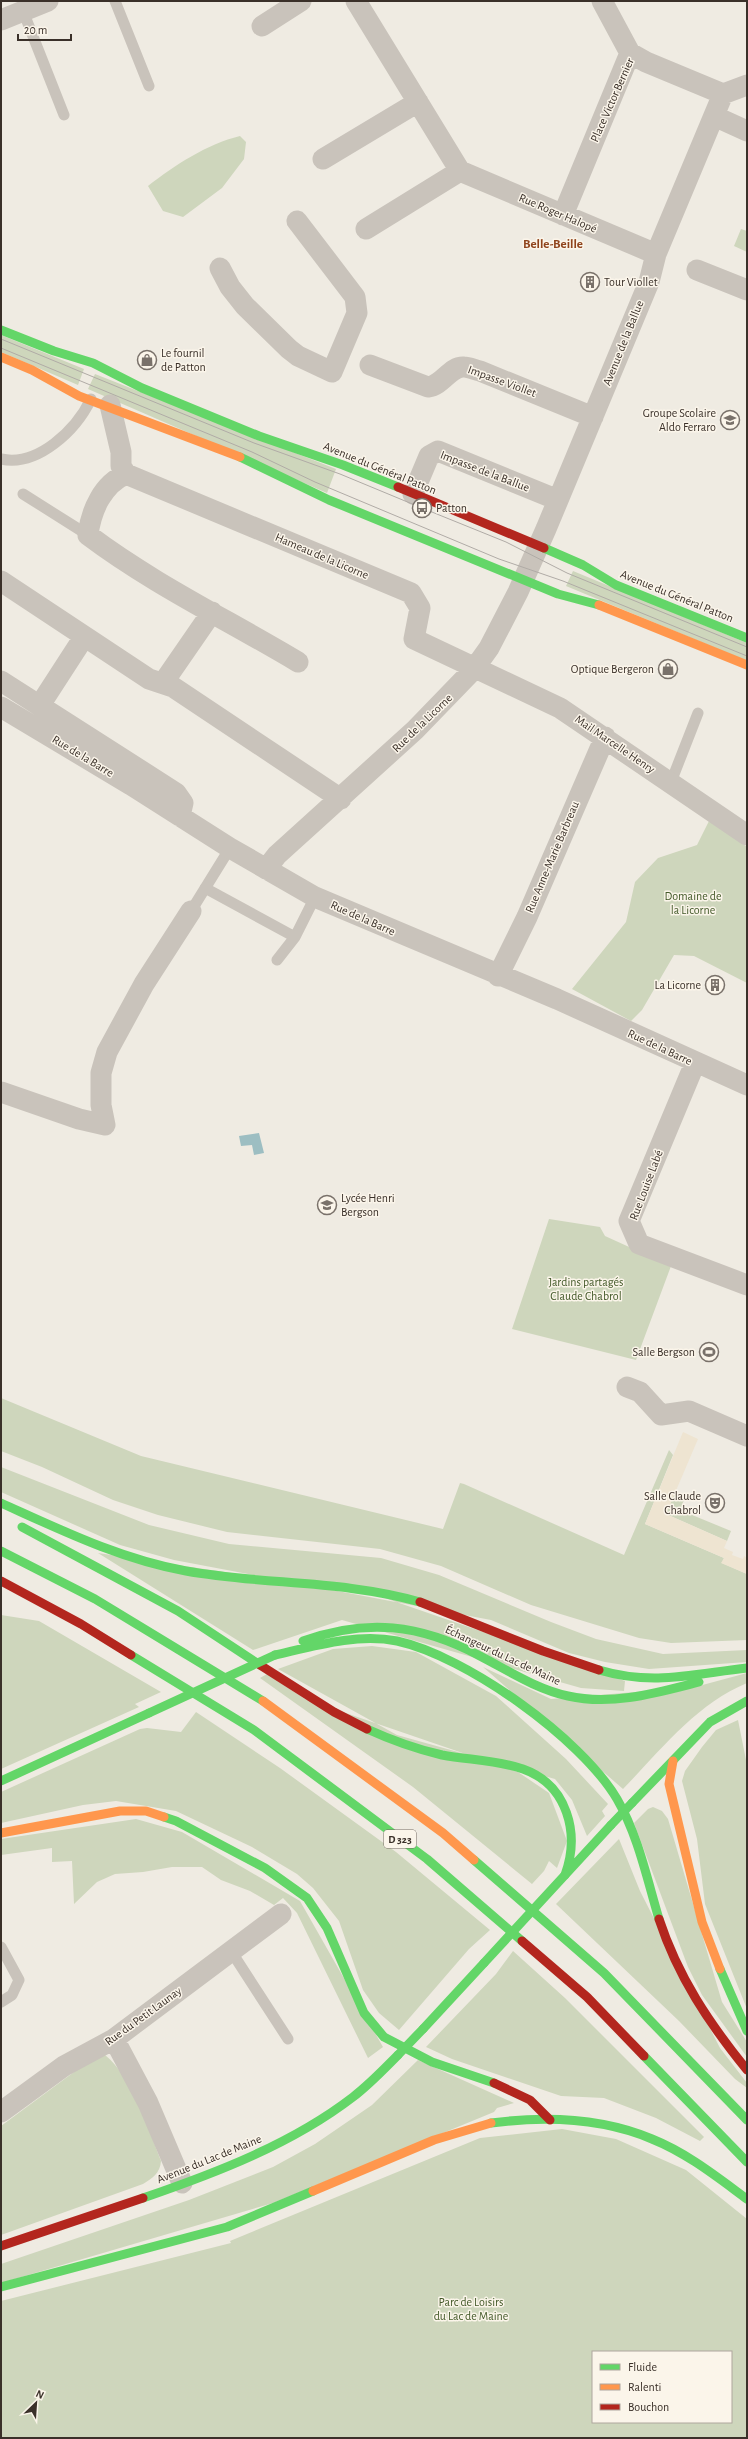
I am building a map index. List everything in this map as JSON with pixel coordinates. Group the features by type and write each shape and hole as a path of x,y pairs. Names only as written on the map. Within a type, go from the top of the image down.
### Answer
{"main road":[{"name":"Avenue du Général Patton","path":"1,330 54,352 93,363 142,388 245,430 343,465 583,565 621,587 747,638"},
{"path":"1,357 32,370 73,392 256,463 329,500 558,594 607,607 747,664"},
{"path":"1,1503 118,1554 149,1563 186,1571 256,1579 326,1583 397,1595 431,1606 541,1652 611,1673 646,1679 747,1669"},
{"path":"15,1523 179,1611 318,1703 388,1739 438,1754 524,1769 541,1778 560,1798 571,1824 574,1847 565,1875"},
{"name":"D 323","path":"1,1551 95,1599 268,1704 443,1833 604,1973 747,2120"},
{"name":"D 323","path":"1,1581 81,1624 254,1730 427,1859 587,1996 747,2162"},
{"name":"Échangeur du Lac de Maine","path":"275,1655 302,1642 346,1628 410,1630 437,1637 468,1649 544,1690 570,1697 598,1700 634,1699 747,1669"},
{"path":"1,1781 275,1655 336,1641 380,1639 405,1643 432,1652 466,1670 502,1692 552,1729 593,1768 616,1797 630,1828 679,1971 701,2009 747,2070"},
{"name":"Avenue du Lac de Maine","path":"1,2246 236,2164 281,2142 321,2119 348,2101 398,2055 423,2029 611,1825 710,1722 745,1702"},
{"path":"673,1761 669,1784 702,1922 727,1989 747,2031"},
{"path":"1,1833 120,1811 146,1810 183,1824 265,1868 307,1898 327,1928 364,2013 384,2037 432,2062 496,2084 530,2100 550,2120"},
{"path":"1,2287 227,2226 434,2140 489,2123 522,2119 603,2123 653,2139 702,2166 747,2199"}],"street":[{"path":"1,20 48,1"},
{"path":"262,26 301,1"},
{"path":"356,1 460,171 366,229"},
{"path":"602,1 630,53"},
{"name":"Place Victor Bernier","path":"563,216 630,53 646,62 723,94"},
{"path":"723,94 747,85"},
{"name":"Avenue de la Ballue","path":"539,547 649,282 656,254 723,94"},
{"path":"323,159 418,102"},
{"path":"714,116 747,131"},
{"name":"Rue Roger Halopé","path":"460,171 563,216 656,254"},
{"path":"220,268 230,288 245,306 289,349 298,356 332,372 356,313 357,304 355,297 297,221"},
{"path":"697,270 747,290"},
{"name":"Impasse Viollet","path":"370,365 428,387 436,386 455,369 464,366 480,371 593,417"},
{"path":"100,402 121,452 122,466 126,474 111,482 97,503 90,519 88,535 159,584 212,612 298,662"},
{"name":"Impasse de la Ballue","path":"413,494 429,456 438,451 558,500"},
{"name":"Hameau de la Licorne","path":"126,474 411,593 420,608 414,639 474,669"},
{"name":"Rue de la Licorne","path":"266,869 277,855 415,730 474,669 489,648 539,547"},
{"path":"1,582 149,679 173,687 341,798"},
{"path":"163,683 212,612"},
{"path":"40,705 84,637"},
{"name":"Mail Marcelle Henry","path":"474,669 500,679 560,708 605,737 747,835"},
{"path":"1,681 176,793 183,803 180,816"},
{"name":"Rue de la Barre","path":"1,707 230,848 315,897 498,976 557,999 695,1063 747,1085"},
{"name":"Rue Anne-Marie Barbreau","path":"498,976 527,917 605,737"},
{"path":"1,1092 79,1119 105,1125 101,1106 101,1073 108,1052 144,984 191,911"},
{"name":"Rue Louise Labé","path":"695,1063 629,1221 639,1244 747,1285"},
{"path":"627,1387 640,1392 661,1415 689,1411 747,1436"},
{"name":"Rue du Petit Launay","path":"1,2112 64,2066 114,2039 281,1914"},
{"path":"114,2039 148,2103 182,2183"}],"lane":[{"path":"115,1 149,86"},
{"path":"24,11 64,115"},
{"path":"1,459 17,460 31,456 49,447 100,402"},
{"path":"23,494 88,535"},
{"path":"671,782 698,713"},
{"path":"191,911 230,848"},
{"path":"206,888 295,937"},
{"path":"276,960 295,937 315,897"},
{"path":"1,1947 18,1980 12,1995 1,2002"},
{"path":"231,1951 288,2039"}],"green space":[{"path":"240,136 246,142 244,159 222,188 183,217 163,211 148,186 169,170 192,156 216,144"},
{"path":"741,229 747,231 747,252 734,246"},
{"path":"1,335 84,369 78,385 1,352"},
{"path":"95,374 336,469 327,493 88,389"},
{"path":"573,571 747,643 747,661 566,586"},
{"name":"Domaine de la Licorne","path":"710,819 747,847 747,983 694,956 674,955 642,1010 631,1021 572,989 626,922 635,882 658,858 697,845"},
{"name":"Jardins partagés Claude Chabrol","path":"549,1219 600,1227 605,1236 671,1266 636,1360 512,1329"},
{"path":"1,1398 141,1456 443,1529 460,1483 464,1484 624,1555 669,1450 673,1455 645,1524 724,1558 722,1563 747,1574 747,1640 671,1643 639,1638 531,1605 441,1566 380,1549 227,1532 158,1515 113,1500 42,1467 1,1451"},
{"path":"1,1467 149,1525 229,1544 381,1558 439,1575 551,1622 596,1639 663,1654 747,1650 747,1662 649,1669 605,1662 569,1653 491,1620 174,1560 120,1545 1,1492"},
{"path":"675,1492 685,1497 680,1510 731,1531 727,1541 666,1514"},
{"path":"98,1553 376,1595 625,1681 624,1691 581,1688 342,1620 253,1650"},
{"path":"1,1615 39,1621 161,1692 135,1704 139,1707 1,1769"},
{"path":"372,1646 416,1652 496,1696 566,1759 608,1804 602,1811 605,1816 587,1836 572,1800 555,1779 397,1735 278,1669 333,1649"},
{"path":"483,1667 551,1699 695,1687 747,1673 747,1683 711,1703 695,1716 665,1744 623,1789"},
{"path":"267,1674 305,1699 518,1772 549,1793 567,1841 557,1868 549,1861 544,1871 532,1884 413,1787 260,1678"},
{"path":"196,1712 280,1768 396,1852 490,1930 469,1949 399,2030 379,2013 363,1990 339,1921 313,1888 297,1874 252,1847 176,1811 116,1801 83,1805 1,1823 1,1792 140,1729 147,1728 181,1732"},
{"path":"738,1720 747,1765 747,2009 705,1904 697,1839 682,1781 685,1771 716,1730"},
{"path":"653,1807 662,1811 668,1819 722,2002 747,2042 747,2057 702,1995 688,1967 634,1823 648,1809"},
{"path":"136,1819 182,1832 300,1901 383,2047 368,2058 297,1913 283,1898 274,1905 250,1891 221,1880 202,1867 172,1867 143,1872 115,1874 97,1882 74,1904 72,1861 52,1862 52,1848 1,1855 1,1839"},
{"path":"619,1839 640,1891 720,2048 747,2083 747,2088 735,2079 679,2021 556,1904"},
{"path":"513,1951 565,1998 704,2137 700,2141 656,2118 604,2098 561,2096 452,2059 426,2047 496,1974"},
{"path":"97,2055 105,2055 115,2065 124,2076 132,2090 161,2161 158,2172 143,2184 1,2235 1,2126"},
{"path":"418,2060 514,2103 497,2108 494,2112 273,2203 1,2283 1,2264 189,2200 273,2167 315,2144 372,2105"},
{"name":"Parc de Loisirs du Lac de Maine","path":"562,2129 616,2139 686,2170 747,2219 747,2438 1,2438 1,2301 231,2243 230,2241 480,2138"}],"shaded area":[{"path":"683,1432 698,1439 666,1514 727,1541 724,1548 733,1552 732,1555 743,1559 744,1556 747,1558 747,1574 721,1563 724,1558 645,1524"}],"water":[{"path":"259,1133 264,1153 254,1155 252,1145 241,1146 239,1136"}],"tram line":[{"path":"1,339 254,443 340,474 506,542 567,573 747,647"},
{"path":"1,348 252,452 315,482 499,559 563,581 747,656"}],"traffic: fast":[{"path":"1,330 54,351 93,363 142,388 259,436 343,465 398,487"},
{"path":"240,457 329,500 558,594 599,605"},
{"path":"544,548 583,565 616,585 747,638"},
{"path":"1,1503 91,1543 162,1566 186,1571 245,1579 333,1586 362,1590 420,1602"},
{"path":"22,1527 178,1611 260,1665"},
{"path":"1,1551 95,1599 263,1701"},
{"path":"303,1641 349,1629 371,1627 415,1631 458,1645 545,1689 584,1699 601,1700 634,1697 699,1682"},
{"path":"275,1655 351,1640 382,1639 397,1641 425,1650 455,1663 519,1703 550,1726 577,1751 600,1775 617,1799 631,1827 659,1919"},
{"path":"131,1655 254,1730 427,1859 522,1941"},
{"path":"149,1713 275,1655"},
{"path":"599,1670 619,1675 655,1678 747,1668"},
{"path":"632,1803 710,1722 747,1701"},
{"path":"1,1781 149,1713"},
{"path":"367,1729 423,1750 442,1755 513,1766 538,1776 551,1787 560,1799 566,1813 570,1828 571,1843 565,1875"},
{"path":"611,1825 632,1803"},
{"path":"164,1817 176,1821 265,1868 307,1898 327,1928 364,2013 384,2037 432,2062 494,2083"},
{"path":"565,1875 611,1825"},
{"path":"474,1860 604,1973 747,2120"},
{"path":"484,1963 565,1875"},
{"path":"423,2029 484,1963"},
{"path":"720,1969 747,2031"},
{"path":"398,2055 423,2029"},
{"path":"143,2198 252,2156 305,2129 353,2097 371,2082 398,2055"},
{"path":"644,2056 747,2162"},
{"path":"491,2123 552,2119 573,2120 633,2132 677,2151 701,2166 747,2199"},
{"path":"1,2287 227,2227 313,2191"}],"traffic: slow":[{"path":"1,357 32,370 79,396 240,457"},
{"path":"599,605 747,665"},
{"path":"263,1701 443,1833 474,1860"},
{"path":"673,1761 669,1784 702,1922 720,1969"},
{"path":"1,1833 120,1811 146,1811 164,1817"},
{"path":"313,2191 434,2140 491,2123"}],"traffic: jam":[{"path":"398,487 544,548"},
{"path":"1,1581 81,1624 131,1655"},
{"path":"420,1602 543,1651 599,1670"},
{"path":"260,1665 334,1712 367,1729"},
{"path":"659,1919 675,1960 696,1999 707,2017 747,2070"},
{"path":"522,1941 587,1997 644,2056"},
{"path":"494,2083 530,2100 550,2120"},
{"path":"1,2246 143,2198"}],"place":[{"name":"Tour Viollet","path":"590,282"},
{"name":"Le fournil de Patton","path":"147,360"},
{"name":"Groupe Scolaire Aldo Ferraro","path":"730,420"},
{"name":"Patton","path":"422,508"},
{"name":"Optique Bergeron","path":"668,669"},
{"name":"La Licorne","path":"715,985"},
{"name":"Lycée Henri Bergson","path":"327,1205"},
{"name":"Salle Bergson","path":"709,1352"},
{"name":"Salle Claude Chabrol","path":"715,1503"}],"district":[{"name":"Belle-Beille","path":"553,243"}]}
